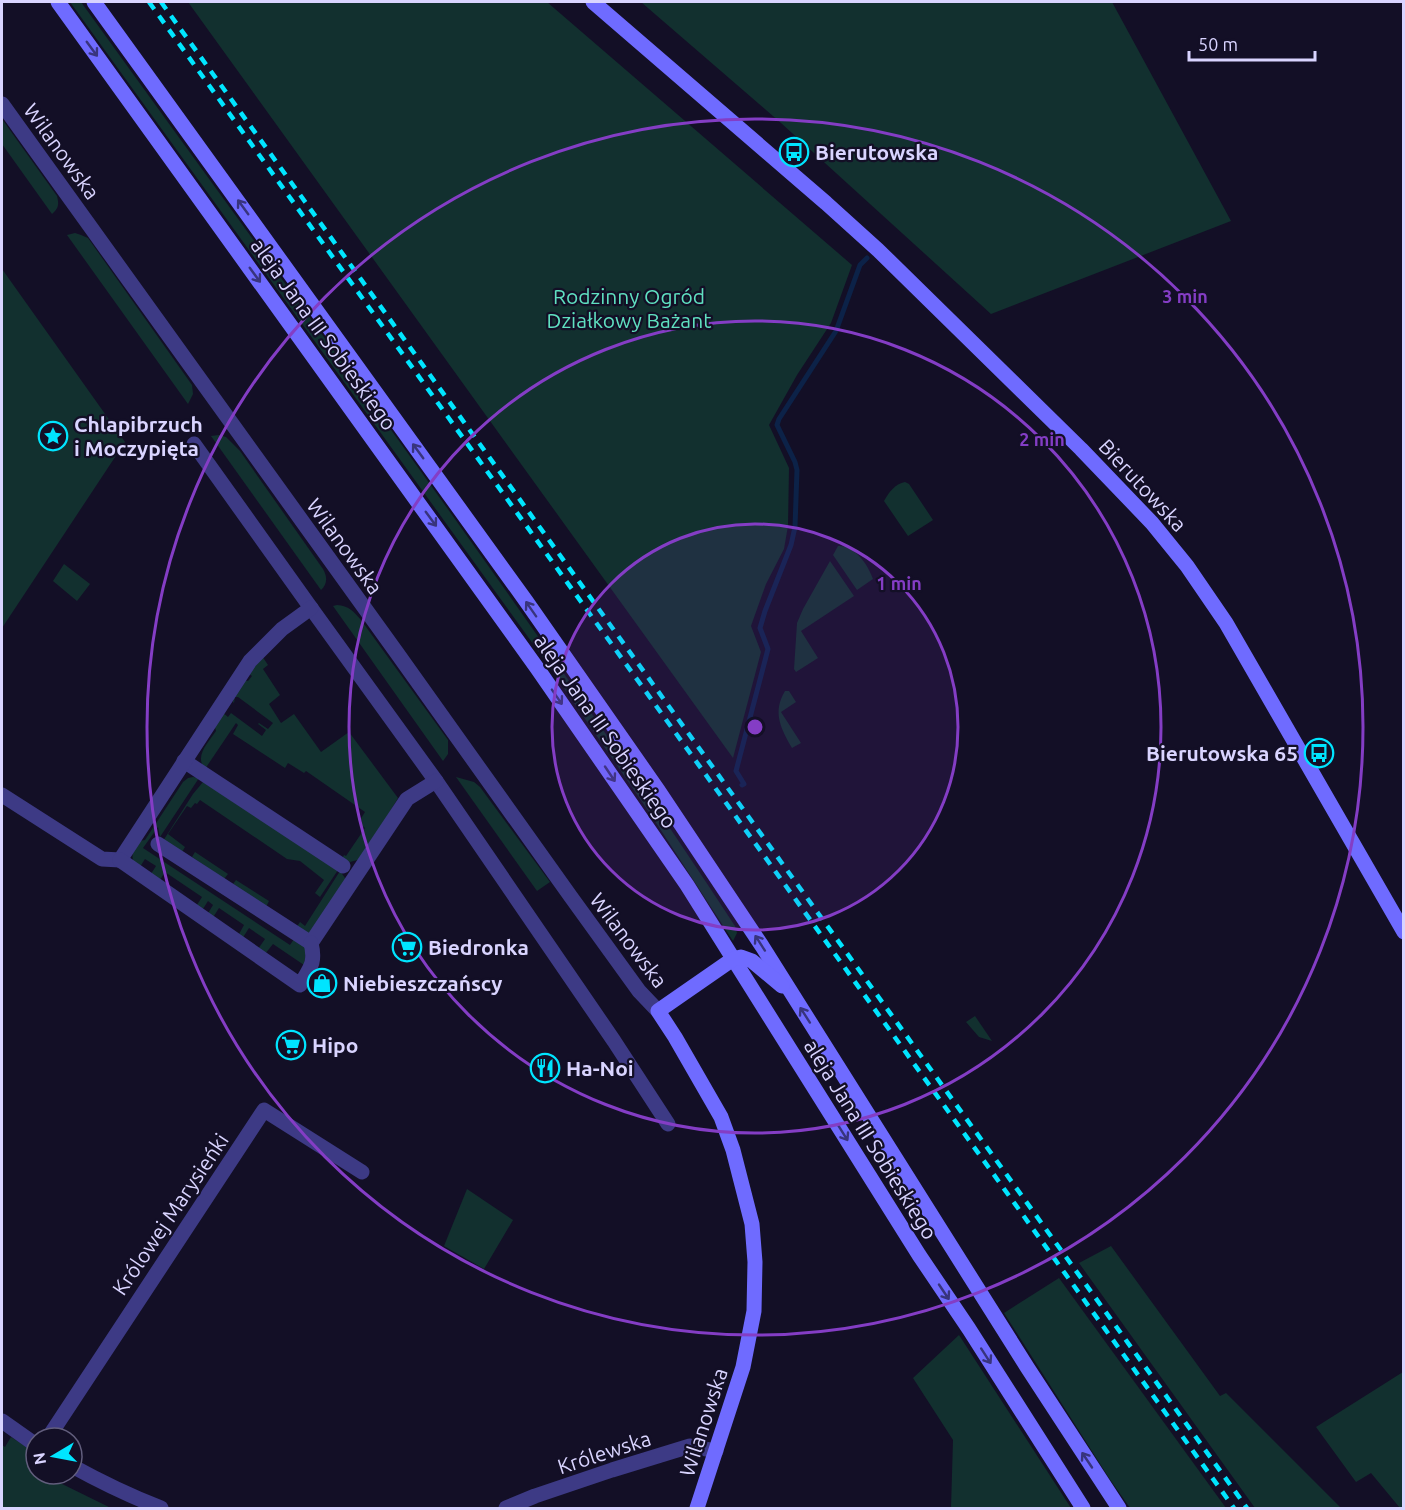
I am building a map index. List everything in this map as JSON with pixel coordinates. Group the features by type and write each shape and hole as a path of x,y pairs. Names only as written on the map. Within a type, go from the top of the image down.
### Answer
{"main road":[{"name":"aleja Jana III Sobieskiego","path":"58,2 537,668 687,885 919,1255 969,1329 1083,1509"},
{"name":"aleja Jana III Sobieskiego","path":"94,2 526,601 691,840 756,937 1119,1509"},
{"name":"Bierutowska","path":"593,2 878,250 1081,449 1152,523 1187,566 1226,623 1404,932"},
{"path":"733,959 741,957 752,961 791,993"},
{"name":"Wilanowska","path":"698,1509 743,1367 754,1311 755,1262 752,1224 733,1150 721,1117 658,1011 733,959"}],"street":[{"name":"Wilanowska","path":"2,104 584,916 639,991 658,1011"},
{"path":"194,444 436,781 668,1124"},
{"path":"120,860 250,661 282,629 310,608"},
{"path":"184,761 343,866"},
{"path":"311,944 407,799 436,781"},
{"path":"2,795 102,859 120,860 300,985 314,957 311,944 158,844"},
{"name":"Królowej Marysieńki","path":"56,1426 264,1110 362,1172"},
{"path":"2,1421 24,1436"},
{"name":"Królewska","path":"506,1509 535,1496 690,1446 716,1451"},
{"path":"84,1473 161,1509"}],"green space":[{"path":"70,2 81,2 495,575 735,926 737,933 733,941 649,812 546,662"},
{"name":"Rodzinny Ogród Działkowy Bażant","path":"188,2 547,2 852,265 831,323 797,375 769,425 789,468 788,526 784,549 766,584 751,626 761,652 733,758"},
{"path":"641,2 1112,2 1231,221 991,314 781,123"},
{"path":"2,119 57,196 58,206 52,214 2,144"},
{"path":"75,233 88,238 192,385 193,394 188,404 67,235"},
{"path":"2,269 125,442 2,628"},
{"path":"211,436 226,437 240,451 323,569 326,580 321,590"},
{"path":"905,482 909,484 933,520 908,536 884,501 893,489"},
{"path":"838,546 855,552 868,568 873,579 857,590 833,555"},
{"path":"830,561 854,596 801,631 818,658 796,672 794,669 797,623"},
{"path":"64,564 90,584 77,601 53,581"},
{"path":"333,606 345,606 361,620 448,740 448,754 443,761"},
{"path":"262,656 268,665 263,669 280,695 269,704 281,723 294,714 321,752 349,732 398,798 370,845 367,843 365,848 367,849 361,859 350,862 342,859 365,828 360,824 362,821 360,820 365,812 306,771 304,773 288,763 285,768 233,734 238,725 236,723 205,769 202,764 203,750 216,731 214,724 222,712 228,717 231,713 262,736 266,730 258,724 268,729 273,723 238,697 235,697 233,702 234,696 244,680 248,681 252,676 248,673"},
{"path":"785,691 789,691 796,702 781,712 801,743 792,748 784,734 779,713 779,706"},
{"path":"193,777 199,778 160,837 158,827 143,848 290,945 294,939 307,947 304,965 273,944 265,954 258,949 265,939 249,928 242,939 238,936 244,925 219,908 212,919 207,915 213,905 208,901 201,912 195,908 202,897 165,872 158,883 149,877 156,866 145,859 138,870 133,861 135,849 140,841 145,840 183,782"},
{"path":"456,777 474,782 480,787 550,882 537,891"},
{"path":"203,782 338,870 320,897 315,893 324,880 300,861 287,859 200,800 191,808 187,806 168,834 185,847 182,852 163,841"},
{"path":"195,852 228,874 224,879 192,857"},
{"path":"340,871 346,883 310,934 296,928 300,922 305,926"},
{"path":"236,880 269,901 266,907 233,884"},
{"path":"975,1016 992,1041 979,1037 966,1022"},
{"path":"467,1189 513,1220 484,1269 444,1246"},
{"path":"1111,1246 1220,1396 1226,1393 1341,1508 1255,1508 1079,1263"},
{"path":"1059,1278 1226,1508 1130,1508 1004,1313"},
{"path":"959,1335 1071,1508 951,1508 953,1440 913,1378"},
{"path":"1403,1372 1404,1508 1400,1508 1371,1473 1356,1482 1316,1427"},
{"path":"11,1437 24,1445 24,1486 66,1486 111,1508 2,1508 2,1445 5,1447"}],"waterway":[{"path":"742,785 744,784 736,771 768,649 760,628 791,545 795,527 797,470 777,425 836,331 860,265 867,258"}],"railway":[{"path":"149,2 1234,1508"},
{"path":"161,2 1247,1508"}],"place":[{"name":"Bierutowska","path":"794,152"},
{"name":"Chlapibrzuch i Moczypięta","path":"53,436"},
{"name":"Bierutowska 65","path":"1319,753"},
{"name":"Biedronka","path":"407,947"},
{"name":"Niebieszczańscy","path":"322,983"},
{"name":"Hipo","path":"291,1045"},
{"name":"Ha-Noi","path":"545,1068"}]}
